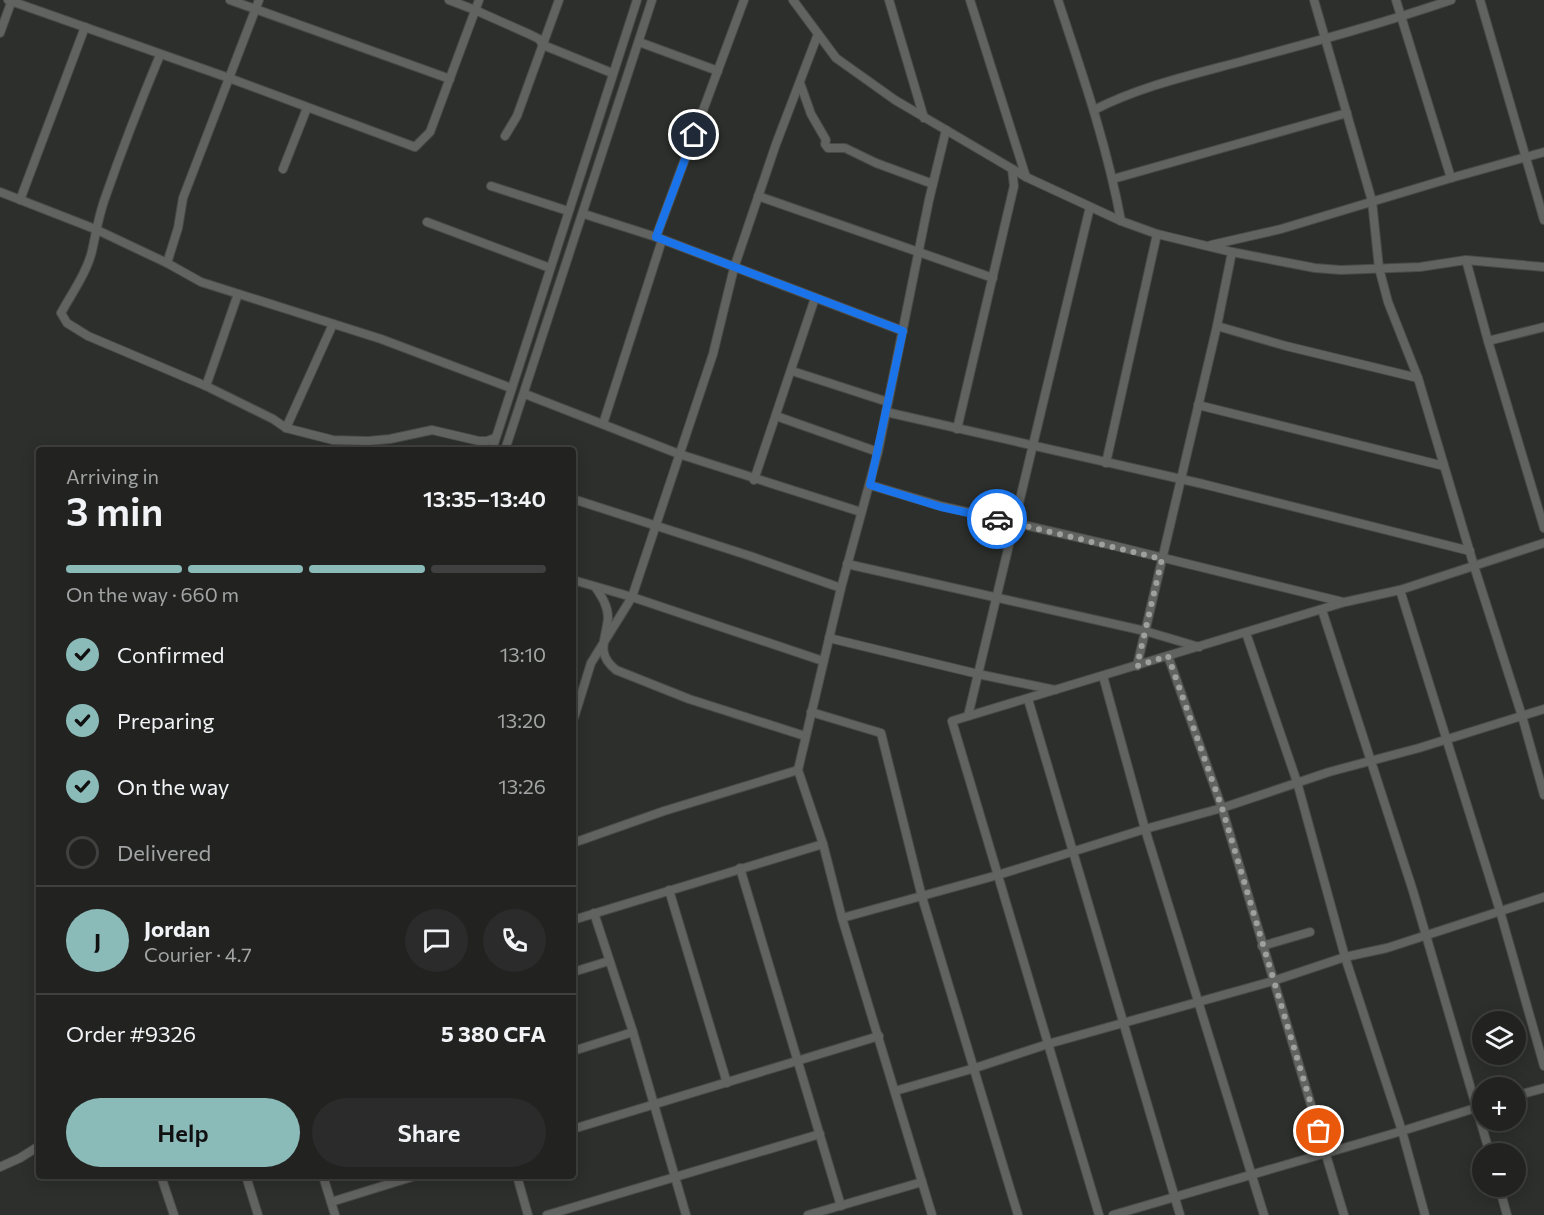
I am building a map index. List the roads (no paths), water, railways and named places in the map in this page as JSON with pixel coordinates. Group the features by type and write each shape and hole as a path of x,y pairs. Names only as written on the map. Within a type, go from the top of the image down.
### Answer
{"street":[{"path":"0,33 11,0 415,147 430,132 479,0"},
{"path":"230,0 450,79"},
{"path":"167,262 178,228 183,198 259,0"},
{"path":"449,0 476,9 539,39 543,45 612,73"},
{"path":"505,136 517,116 559,0"},
{"path":"493,447 637,0"},
{"path":"506,447 652,0"},
{"path":"603,424 659,239 744,0"},
{"path":"793,0 836,58 895,100 1026,177 1121,221 1157,234 1232,252 1315,268 1341,270 1420,267 1466,260 1544,267"},
{"path":"889,0 924,118"},
{"path":"970,0 1026,177"},
{"path":"1058,0 1094,110 1113,178 1121,221"},
{"path":"1314,0 1372,201 1379,268 1388,302 1418,378 1544,795"},
{"path":"1396,0 1451,177"},
{"path":"1094,110 1115,99 1178,77 1325,39 1451,0"},
{"path":"1480,0 1544,220"},
{"path":"20,200 85,27"},
{"path":"576,711 591,663 632,597 713,354 734,268 818,34"},
{"path":"639,42 718,70"},
{"path":"160,55 128,133 95,230 92,251 61,313 67,323 88,336 206,386 273,419 286,428 333,440 390,439 432,430 478,441 495,438"},
{"path":"800,83 811,114 828,148 845,148 876,163 933,184"},
{"path":"283,169 307,108"},
{"path":"1113,178 1347,113"},
{"path":"932,1215 842,918 823,844 798,770 847,564 878,452 946,130"},
{"path":"1206,246 1281,229 1451,177 1544,152"},
{"path":"957,429 1014,186 1012,169"},
{"path":"491,186 568,211"},
{"path":"0,192 167,262 201,282 381,339 511,388"},
{"path":"758,196 993,278"},
{"path":"968,716 1090,207"},
{"path":"584,214 659,239 903,331"},
{"path":"427,222 550,268"},
{"path":"1106,463 1157,234"},
{"path":"1137,666 1217,327 1232,252"},
{"path":"1466,260 1544,528"},
{"path":"206,386 238,294"},
{"path":"754,480 815,298"},
{"path":"286,428 333,324"},
{"path":"1217,327 1418,378"},
{"path":"1488,341 1544,327"},
{"path":"792,371 888,402"},
{"path":"525,394 679,454 754,480 861,512"},
{"path":"1198,405 1444,466"},
{"path":"886,412 1181,479 1470,552"},
{"path":"776,416 878,452"},
{"path":"870,485 941,507 1345,602"},
{"path":"576,499 841,588"},
{"path":"1099,1215 952,722 1345,602 1400,590 1544,543"},
{"path":"847,564 1145,631 1200,647"},
{"path":"576,581 632,597 823,661"},
{"path":"596,588 606,604 608,617 603,647 606,662 616,670 689,699 805,736"},
{"path":"1400,590 1500,910 1544,1066"},
{"path":"1322,610 1472,1085"},
{"path":"1246,633 1296,782 1345,957 1402,1131 1425,1215"},
{"path":"829,638 978,674 1057,690"},
{"path":"1168,656 1222,808 1344,1215"},
{"path":"1103,676 1145,829 1264,1215"},
{"path":"1028,699 1180,1215"},
{"path":"842,918 998,875 1145,829 1222,808 1296,782 1544,709"},
{"path":"811,712 881,733 922,897 1018,1215"},
{"path":"576,842 798,770"},
{"path":"576,919 823,844"},
{"path":"740,868 841,1206"},
{"path":"669,890 727,1083"},
{"path":"895,1091 1048,1044 1273,981 1345,957 1387,948 1544,897"},
{"path":"594,913 633,1032 686,1215"},
{"path":"1262,946 1310,932"},
{"path":"576,971 609,961"},
{"path":"576,1050 633,1032"},
{"path":"576,1128 879,1036"},
{"path":"1526,1093 1544,1088"},
{"path":"1113,1215 1472,1109"},
{"path":"547,1215 820,1134"},
{"path":"0,1167 36,1148"},
{"path":"162,1179 174,1215"},
{"path":"247,1179 258,1215"},
{"path":"324,1179 335,1215"},
{"path":"331,1202 405,1179"},
{"path":"518,1179 528,1215"},
{"path":"808,1215 922,1182"},
{"path":"1502,1197 1507,1215"}]}
